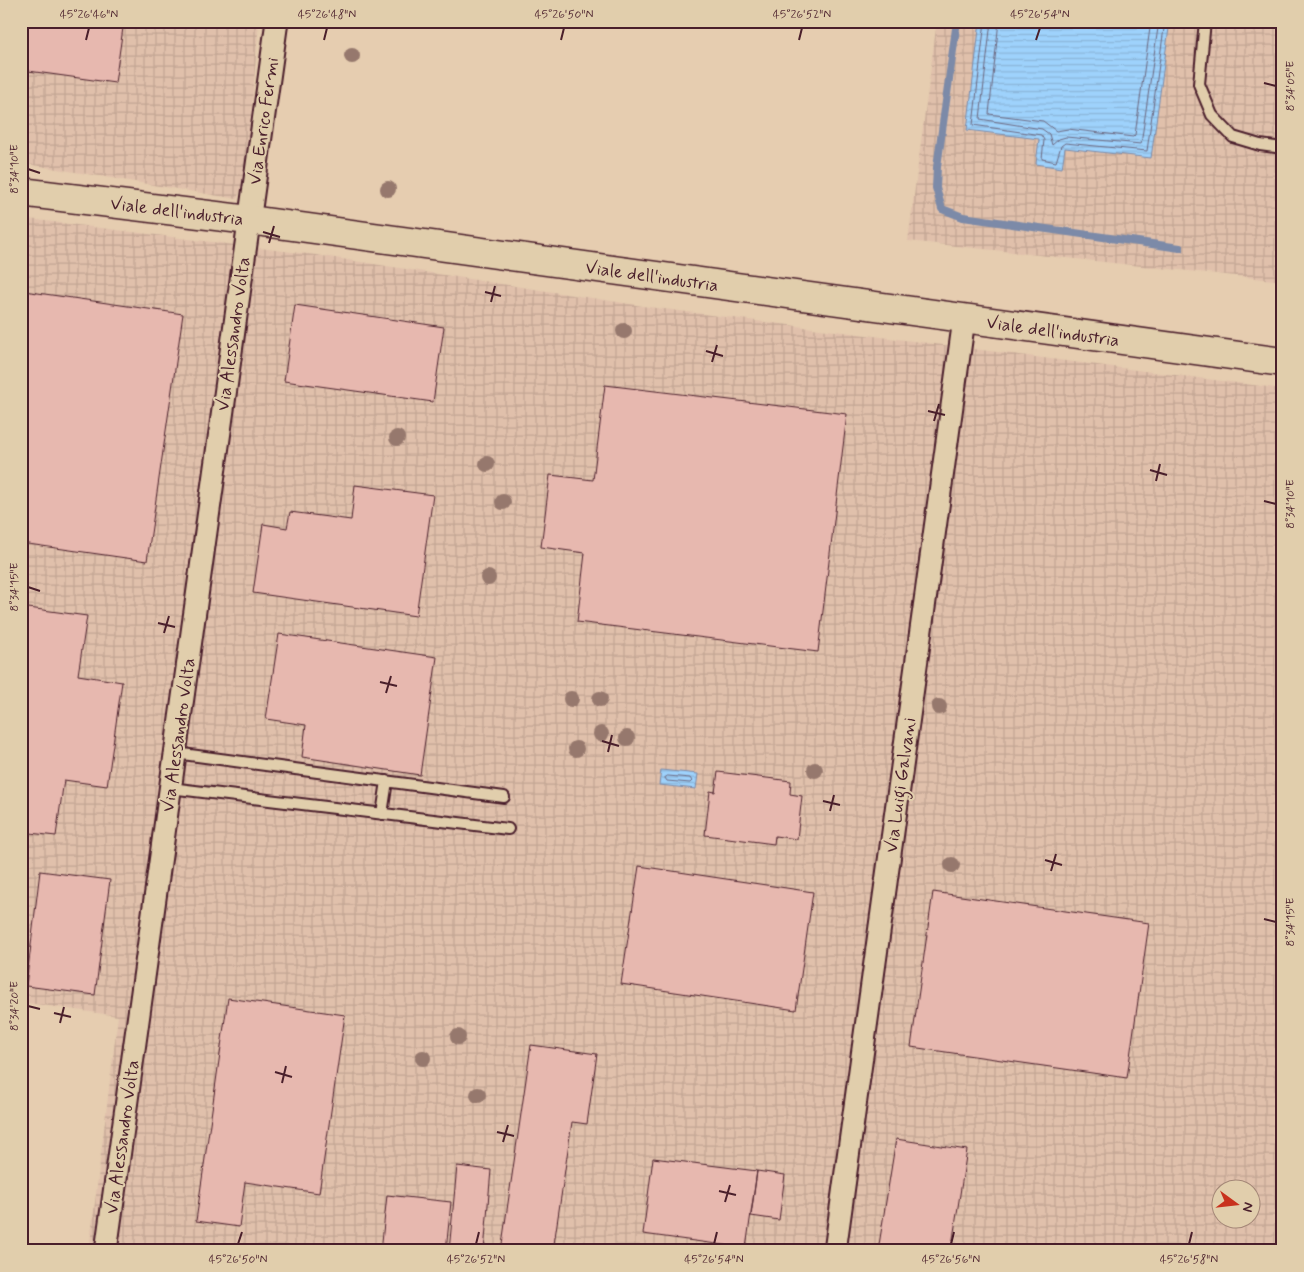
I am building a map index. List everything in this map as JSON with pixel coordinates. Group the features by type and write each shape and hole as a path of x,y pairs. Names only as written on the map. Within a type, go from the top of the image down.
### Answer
{"main road":[{"name":"Viale dell'industria","path":"21,192 249,220 1283,362"}],"street":[{"name":"Via Enrico Fermi","path":"249,220 277,21"},
{"name":"Via Alessandro Volta","path":"106,1251 249,220"},
{"name":"Via Luigi Galvani","path":"835,1251 964,319"}],"lane":[{"path":"1205,21 1199,84 1212,115 1233,137 1260,145 1283,148"},
{"path":"175,753 504,797"},
{"path":"382,814 387,781"},
{"path":"170,788 508,829"}],"shaded area":[{"path":"21,21 259,21 246,176 237,199 21,163"},
{"path":"937,21 1283,21 1283,281 908,241"},
{"path":"21,218 316,255 649,307 1283,389 1283,1251 89,1251 118,1016 21,1002"}],"water":[{"path":"980,21 1170,21 1151,158 1065,148 1062,168 1036,164 1039,139 967,130"},
{"path":"661,770 698,774 696,789 659,785"}],"building":[{"path":"21,21 124,21 115,83 21,70"},
{"path":"24,291 183,314 147,561 21,543 21,313"},
{"path":"295,305 444,327 433,402 284,381"},
{"path":"605,385 847,414 818,652 577,622 585,553 541,547 550,475 593,480"},
{"path":"355,485 433,495 416,616 253,593 263,524 287,528 290,512 351,520"},
{"path":"21,607 87,616 78,675 122,682 107,786 64,780 56,836 21,832"},
{"path":"279,634 437,657 420,775 302,757 306,725 266,719"},
{"path":"718,772 791,781 790,794 802,796 797,839 775,836 774,844 705,835 710,791 715,792"},
{"path":"639,866 813,892 796,1010 621,984"},
{"path":"40,871 110,880 95,995 26,986"},
{"path":"933,892 1149,923 1127,1078 911,1047"},
{"path":"228,998 345,1015 319,1193 245,1182 239,1227 196,1221"},
{"path":"531,1045 597,1054 587,1124 572,1122 553,1251 501,1251"},
{"path":"896,1139 967,1150 951,1251 878,1251"},
{"path":"653,1158 757,1171 746,1248 643,1234"},
{"path":"457,1166 491,1170 484,1251 449,1251"},
{"path":"757,1171 785,1175 779,1220 751,1216"},
{"path":"387,1195 451,1202 446,1251 381,1251"}],"waterway":[{"path":"957,21 937,167 936,188 942,209 963,217 1180,248"}]}
